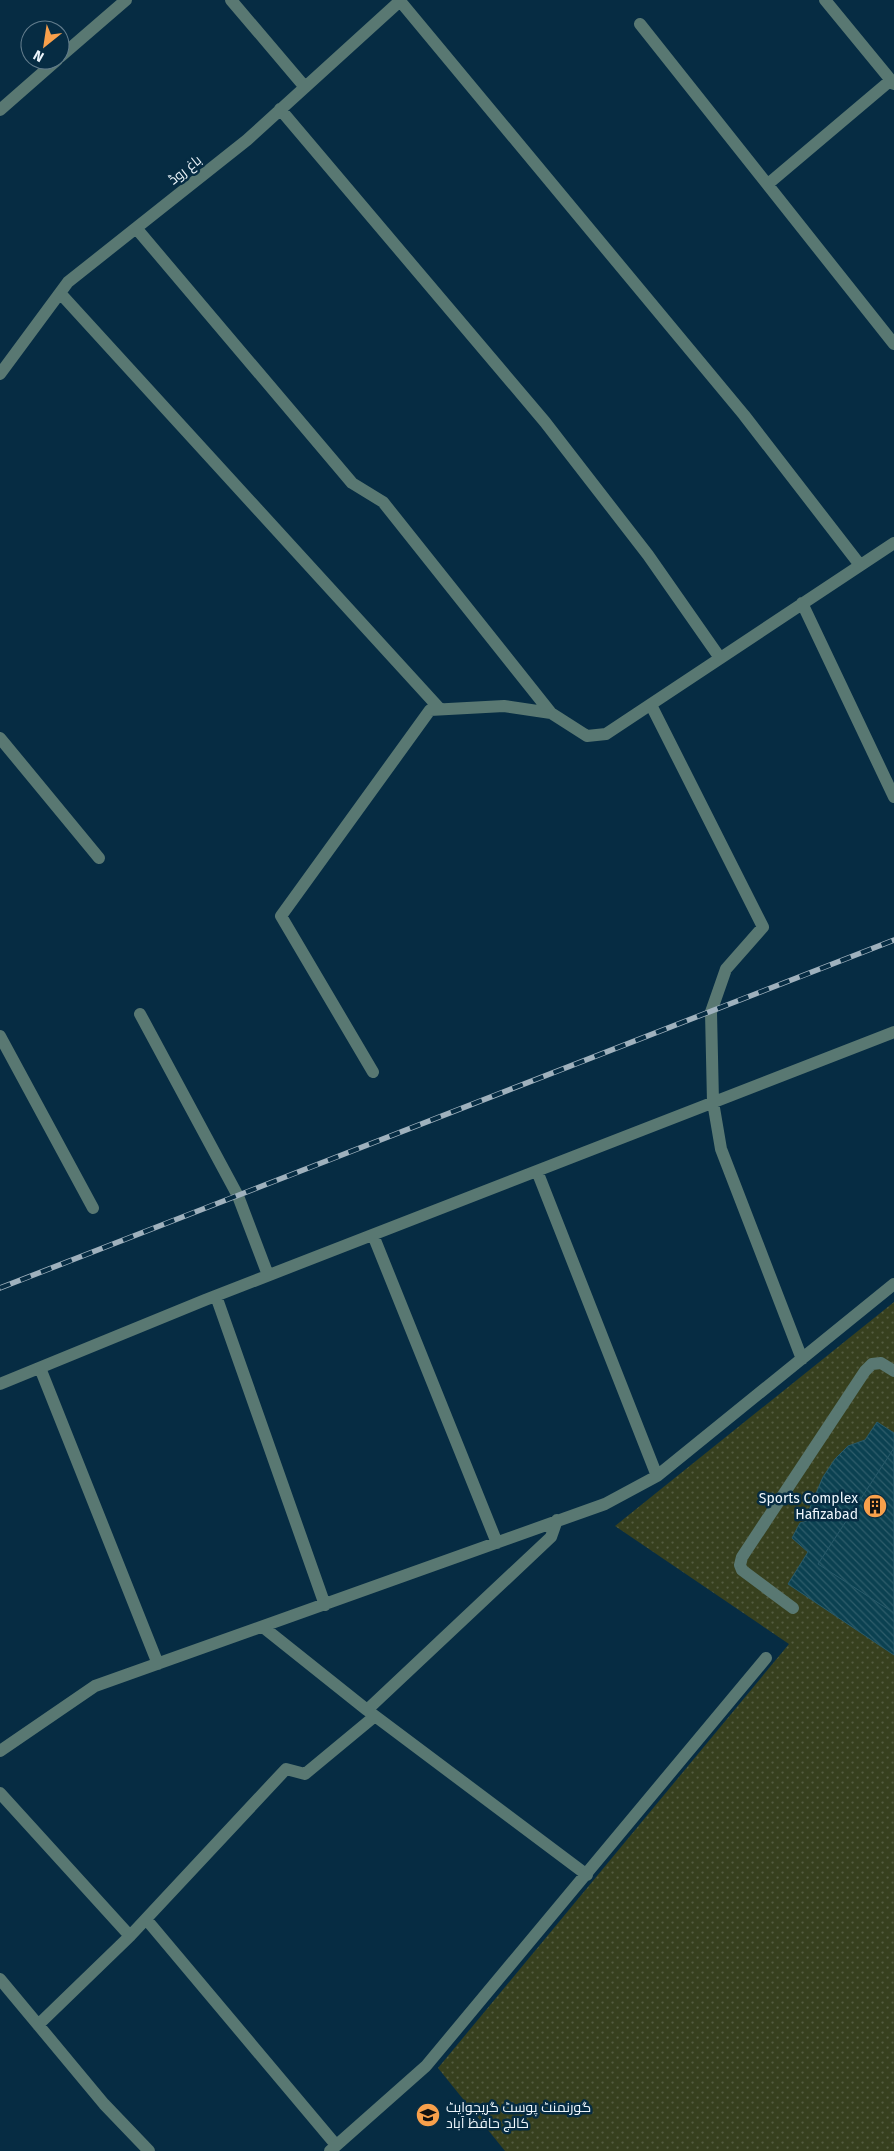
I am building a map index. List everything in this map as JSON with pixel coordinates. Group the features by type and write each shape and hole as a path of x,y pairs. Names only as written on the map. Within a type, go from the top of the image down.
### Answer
{"street":[{"path":"70,48 126,0"},
{"path":"231,0 304,86"},
{"path":"768,184 893,82 825,0"},
{"path":"400,1 744,415 860,565"},
{"name":"باغ روڈ","path":"0,374 68,282 247,140 304,86 400,1"},
{"path":"640,24 894,344"},
{"path":"0,110 46,70"},
{"path":"280,108 545,422 648,555 720,658"},
{"path":"136,228 352,483 383,502 551,713 587,736 606,734 894,543"},
{"path":"60,293 440,709"},
{"path":"802,603 894,797"},
{"path":"651,704 763,926 726,969 711,1012 714,1102 721,1149 802,1359"},
{"path":"373,1072 281,916 430,710 504,706 551,713"},
{"path":"0,738 99,858"},
{"path":"140,1014 238,1196 268,1275"},
{"path":"0,1384 268,1275 894,1032"},
{"path":"0,1036 94,1208"},
{"path":"537,1171 657,1476"},
{"path":"373,1235 497,1543"},
{"path":"0,1751 95,1686 605,1504 657,1476 894,1284"},
{"path":"216,1296 325,1605"},
{"path":"793,1608 742,1570 740,1564 742,1557 865,1370 872,1364 881,1362 894,1371"},
{"path":"40,1368 158,1664"},
{"path":"38,2025 146,1920 286,1768 305,1774 371,1713 552,1537 557,1520"},
{"path":"263,1627 371,1713 587,1876"},
{"path":"146,1920 333,2148 426,2066 587,1876 766,1658"},
{"path":"0,1793 130,1936"},
{"path":"0,1979 104,2104 150,2151"}],"green space":[{"path":"894,1302 894,2151 505,2151 438,2068 789,1644 615,1526"}],"building":[{"path":"877,1422 894,1433 894,1655 788,1584 808,1552 792,1538 800,1523 807,1521 809,1510 823,1477 835,1459 848,1446 865,1440"},
{"name":"Sports Complex Hafizabad","path":"894,1448 894,1613 818,1564"}],"railway":[{"path":"0,1288 894,940"}],"place":[{"name":"Sports Complex Hafizabad","path":"875,1506"},
{"name":"گورنمنٹ پوسٹ گریجوایٹ کالج حافظ آباد","path":"428,2115"}]}
